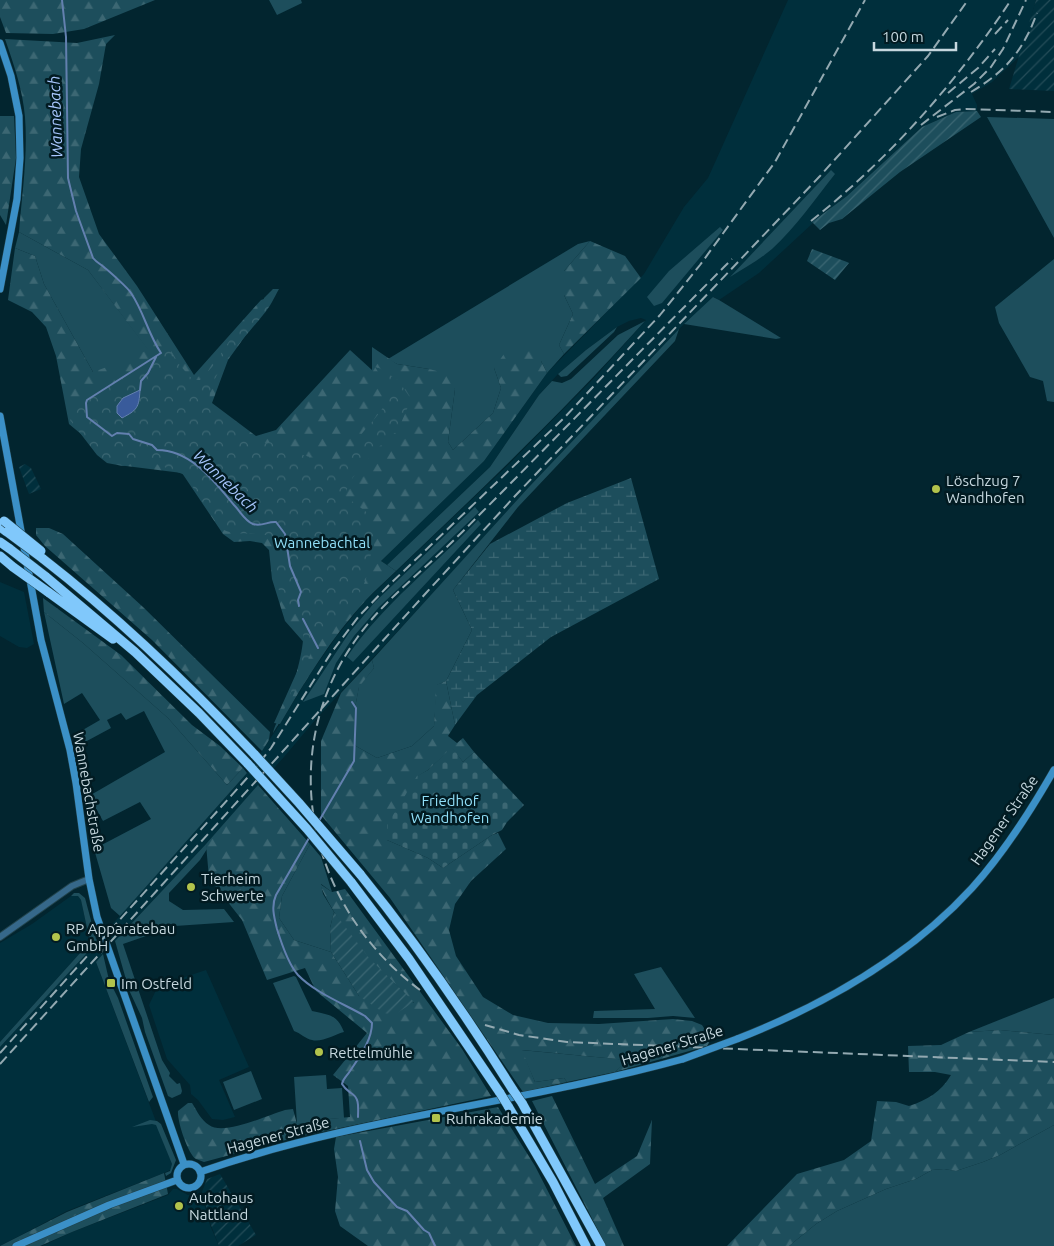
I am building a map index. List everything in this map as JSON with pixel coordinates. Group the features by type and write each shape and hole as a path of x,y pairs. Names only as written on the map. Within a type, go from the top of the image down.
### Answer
{"highway":[{"path":"3,524 41,554 218,716 306,811 360,874 424,956 514,1090 601,1246"},
{"path":"0,542 45,576 135,652 199,713 307,829 351,882 409,959 500,1093 553,1182 586,1246"},
{"path":"0,556 101,632 135,652"},
{"path":"0,560 13,567"}],"main road":[{"path":"0,43 11,76 19,116 20,158 17,199 0,288"},
{"name":"Wannebachstraße","path":"0,416 43,645 72,758 89,880 97,917 184,1164"},
{"name":"Hagener Straße","path":"200,1172 267,1150 366,1127 577,1085 683,1059 798,1013 854,983 894,956 936,923 972,888 990,866 1029,813 1054,770"},
{"path":"184,1164 195,1165 200,1172 199,1182 193,1187 182,1186 177,1180 177,1173 184,1164"},
{"path":"16,1246 109,1205 177,1180"}],"street":[{"path":"0,937 72,886 89,880"}],"shaded area":[{"path":"788,0 1036,0 1020,56 992,82 972,94 977,105 977,111 956,112 922,127 847,196 812,222 759,273 719,300 714,297 684,324 528,488 316,719 206,844 115,941 112,939 109,928 247,773 309,676 336,637 365,601 509,464 594,378 646,320 641,318 617,327 558,374 539,395 490,467 387,565 381,561 484,461 547,373 644,274 684,207 708,178"},
{"path":"1036,0 1054,0 1054,91 1009,89"},
{"path":"25,464 31,468 41,489 29,494 19,467"},
{"path":"0,582 24,592 34,644 27,648 19,647 0,636"},
{"path":"71,896 78,896 81,900 90,942 0,1042 0,943 32,924"},
{"path":"98,941 103,954 96,962 172,1164 172,1169 67,1211 0,1246 0,1047"},
{"path":"206,970 249,1067 219,1080 235,1117 223,1120 212,1119 198,1100 191,1094 190,1085 167,1059 149,1005 158,986"},
{"path":"220,1174 256,1235 238,1246 219,1246 202,1192 207,1179"},
{"path":"173,1189 188,1195 201,1192 210,1225 219,1246 42,1246 72,1232 168,1195"}],"green space":[{"path":"0,0 155,0 84,29 53,34 6,33 0,17"},
{"path":"269,0 301,0 302,3 277,15"},
{"path":"115,35 106,44 99,84 81,149 79,177 99,234 137,286 194,375 261,300 270,297 266,307 228,360 212,403 256,436 276,430 350,350 372,370 372,347 397,364 448,374 455,389 448,442 453,450 493,413 501,388 494,368 504,354 527,346 541,361 547,373 484,461 381,561 396,571 369,596 341,629 309,676 280,724 274,723 308,647 285,621 272,579 269,550 262,543 250,541 234,542 223,534 182,473 118,465 69,424 56,356 46,327 32,312 8,300 15,248 35,256 44,284 93,372 107,367 116,383 123,379 115,363 148,350 88,270 19,232 25,160 25,117 15,68 5,39 77,43"},
{"path":"977,111 981,117 900,172 842,219 829,223 820,230 812,222 847,196 922,127 956,112"},
{"path":"0,116 14,116 16,158 6,225 0,215"},
{"path":"987,117 1054,119 1054,238"},
{"path":"831,170 835,174 781,240 762,257 730,277"},
{"path":"720,227 723,230 662,303 654,306 647,297 669,271"},
{"path":"19,232 88,270 148,349 179,426 93,372 44,284 35,256 15,248"},
{"path":"590,241 564,271 564,295 573,314 559,345 564,354 547,373 541,361 494,368 501,388 493,413 453,450 448,442 455,389 429,369 397,364 388,359 578,244"},
{"path":"590,241 625,256 641,278 564,354 559,345 573,314 564,295 564,271"},
{"path":"812,249 849,263 835,280 807,261"},
{"path":"1054,259 1054,402 1047,401 1043,381 1030,377 999,323 995,307"},
{"name":"Wannebachtal","path":"273,289 279,289 265,312 221,368 210,391 210,401 215,411 236,432 246,439 257,443 273,442 302,455 331,460 351,455 360,436 384,406 391,386 387,386 375,367 398,380 409,396 410,402 398,430 359,469 349,483 345,496 369,514 374,532 374,548 369,559 366,579 361,591 330,622 315,643 287,710 273,733 286,706 295,680 302,648 303,632 298,618 274,579 274,549 266,535 229,532 219,527 185,475 146,460 123,466 107,463 97,455 70,420 70,411 158,354 169,349 176,361 193,380 200,380 212,367 234,334 263,303 264,298"},
{"path":"713,297 781,338 776,339 684,324"},
{"path":"645,321 554,417 396,571 387,565 490,467 539,395 552,381 562,383 571,379 618,335"},
{"path":"617,327 567,376 561,377 558,374 586,350"},
{"path":"679,329 675,341 518,507 453,590 472,630 446,681 437,685 434,726 412,746 377,758 354,745 355,708 359,686 374,668 372,660 528,488"},
{"path":"631,478 659,579 551,637 477,695 455,725 446,681 472,630 453,590 490,544 567,503"},
{"path":"475,507 479,512 379,607 354,636 336,663 324,694 303,702 349,633 375,602"},
{"path":"478,520 481,524 353,662 347,657 393,602"},
{"path":"36,528 49,528 63,534 143,607 270,732 269,740 262,751 152,640 45,546 36,535"},
{"path":"43,598 121,655 192,725 220,746 243,768 227,785 168,718 83,643 44,612"},
{"path":"44,612 83,643 168,718 227,785 243,768 247,773 120,916 111,908 94,849 151,819 140,802 103,821 89,796 165,752 144,711 126,720 121,713 107,720 111,728 85,742 81,731 100,720 82,693 64,704"},
{"path":"372,660 374,668 359,687 355,708 354,745 377,758 412,746 434,726 436,685 446,681 455,725 448,736 457,743 463,738 474,752 463,762 452,748 428,770 418,776 387,840 428,858 443,868 492,835 498,833 506,849 471,881 455,904 449,930 456,956 483,997 513,1015 548,1023 599,1024 673,1019 692,1021 702,1025 709,1036 710,1041 707,1046 615,1072 627,1060 522,1050 535,1082 564,1078 567,1082 523,1092 390,898 321,815 321,741 341,693"},
{"name":"Friedhof Wandhofen","path":"452,747 463,762 474,752 524,805 507,822 502,830 443,868 428,858 387,840 387,825 417,776 428,770"},
{"path":"258,785 310,844 282,896 279,918 294,940 331,952 359,996 414,1003 369,959 356,943 334,912 320,884 332,892 345,889 462,1049 491,1096 293,1138 204,1162 193,1156 184,1137 178,1116 178,1111 188,1103 192,1103 206,1123 216,1128 235,1126 293,1109 297,1124 350,1117 348,1086 333,1075 367,1033 316,991 305,968 267,980 242,920 209,878 206,844"},
{"path":"206,844 207,849 200,860 169,893 169,901 183,910 224,909 234,922 175,926 123,944 162,1060 170,1073 169,1076 177,1084 180,1083 181,1094 172,1098 168,1096 145,1032 142,1018 129,990 115,941"},
{"path":"310,844 321,857 332,892 321,884 323,894 334,912 330,928 331,952 294,940 279,918 282,896"},
{"path":"74,893 79,893 85,898 98,941 0,1047 0,1042 90,942 81,900 78,896 71,896"},
{"path":"334,912 369,958 414,1002 394,1015 384,1013 359,996 331,952 330,928"},
{"path":"103,954 109,980 118,998 153,1097 149,1102 96,962"},
{"path":"661,967 695,1018 673,1016 593,1018 594,1011 655,1009 634,974"},
{"path":"294,976 312,1011 332,1016 344,1032 316,1041 294,1031 273,983"},
{"path":"1054,998 1054,1035 1000,1030 969,1032"},
{"path":"1000,1030 1054,1035 1054,1125 1000,1155 983,1162 956,1171 932,1170 916,1179 886,1189 837,1211 816,1224 789,1246 727,1246 797,1174 844,1160 871,1141 877,1101 896,1102 909,1106 928,1098 943,1086 951,1075 935,1072 909,1072 908,1046 941,1045 969,1032"},
{"path":"521,1050 628,1060 615,1072 567,1082 564,1078 535,1082"},
{"path":"251,1071 262,1099 234,1110 223,1082"},
{"path":"326,1075 327,1089 342,1088 344,1118 297,1124 294,1077"},
{"path":"552,1096 595,1184 637,1156 652,1120 650,1164 603,1198 624,1246 606,1246 532,1101"},
{"path":"498,1107 535,1166 576,1246 368,1246 340,1226 335,1211 338,1177 334,1149 336,1137"},
{"path":"150,1120 161,1124 176,1160 171,1173 166,1176 165,1173 170,1171 172,1164 156,1125 132,1127"},
{"path":"1054,1125 1054,1246 789,1246 816,1224 837,1211 886,1189 916,1179 932,1170 956,1171 983,1162 1000,1155"},
{"path":"164,1173 168,1194 40,1246 0,1246 67,1212"}],"water":[{"path":"140,390 136,408 122,418 117,413 117,406 123,398"}],"waterway":[{"name":"Wannebach","path":"62,0 66,37 68,178 76,211 93,258 131,293 161,353 87,400 87,417 112,436 117,433 129,434 133,439 152,445 157,450 169,451 191,461 210,477 250,523 259,525 276,522 285,534 290,566 301,592 298,600 299,606"},
{"path":"140,390 141,381 148,373 156,357"},
{"name":"Wannebach","path":"303,619 318,648"},
{"name":"Wannebach","path":"319,821 354,761 356,708 352,702"},
{"name":"Wannebach","path":"309,838 276,895 273,907 274,916 286,953 298,975 312,987 365,1016 372,1023 370,1036 365,1048 342,1084 356,1098 358,1117"},
{"name":"Wannebach","path":"360,1141 367,1170 374,1182 397,1207 407,1211 429,1233 435,1246"}],"railway":[{"path":"0,1053 248,777 271,748 331,653 359,616 564,418 660,315 700,265 775,162 865,0"},
{"path":"0,1064 515,496 820,176 928,56 968,0"},
{"path":"811,221 867,172 920,118 968,61 1011,0"},
{"path":"921,125 974,84 991,67 1003,49 1026,0"},
{"path":"971,92 1004,68 1012,59 1026,38 1037,13"},
{"path":"995,34 1008,20"},
{"path":"948,93 978,68 995,49"},
{"path":"937,117 955,110 966,109 1054,112"},
{"path":"420,990 382,956 352,917 329,873 315,827 311,779 316,730 331,683 357,638 384,606 444,550 732,259"},
{"path":"485,1025 519,1035 567,1042 1054,1062"}],"place":[{"name":"Löschzug 7 Wandhofen","path":"936,489"},
{"name":"Tierheim Schwerte","path":"191,887"},
{"name":"RP Apparatebau GmbH","path":"56,937"},
{"name":"Im Ostfeld","path":"111,983"},
{"name":"Rettelmühle","path":"319,1052"},
{"name":"Ruhrakademie","path":"436,1118"},
{"name":"Autohaus Nattland","path":"179,1206"}]}
